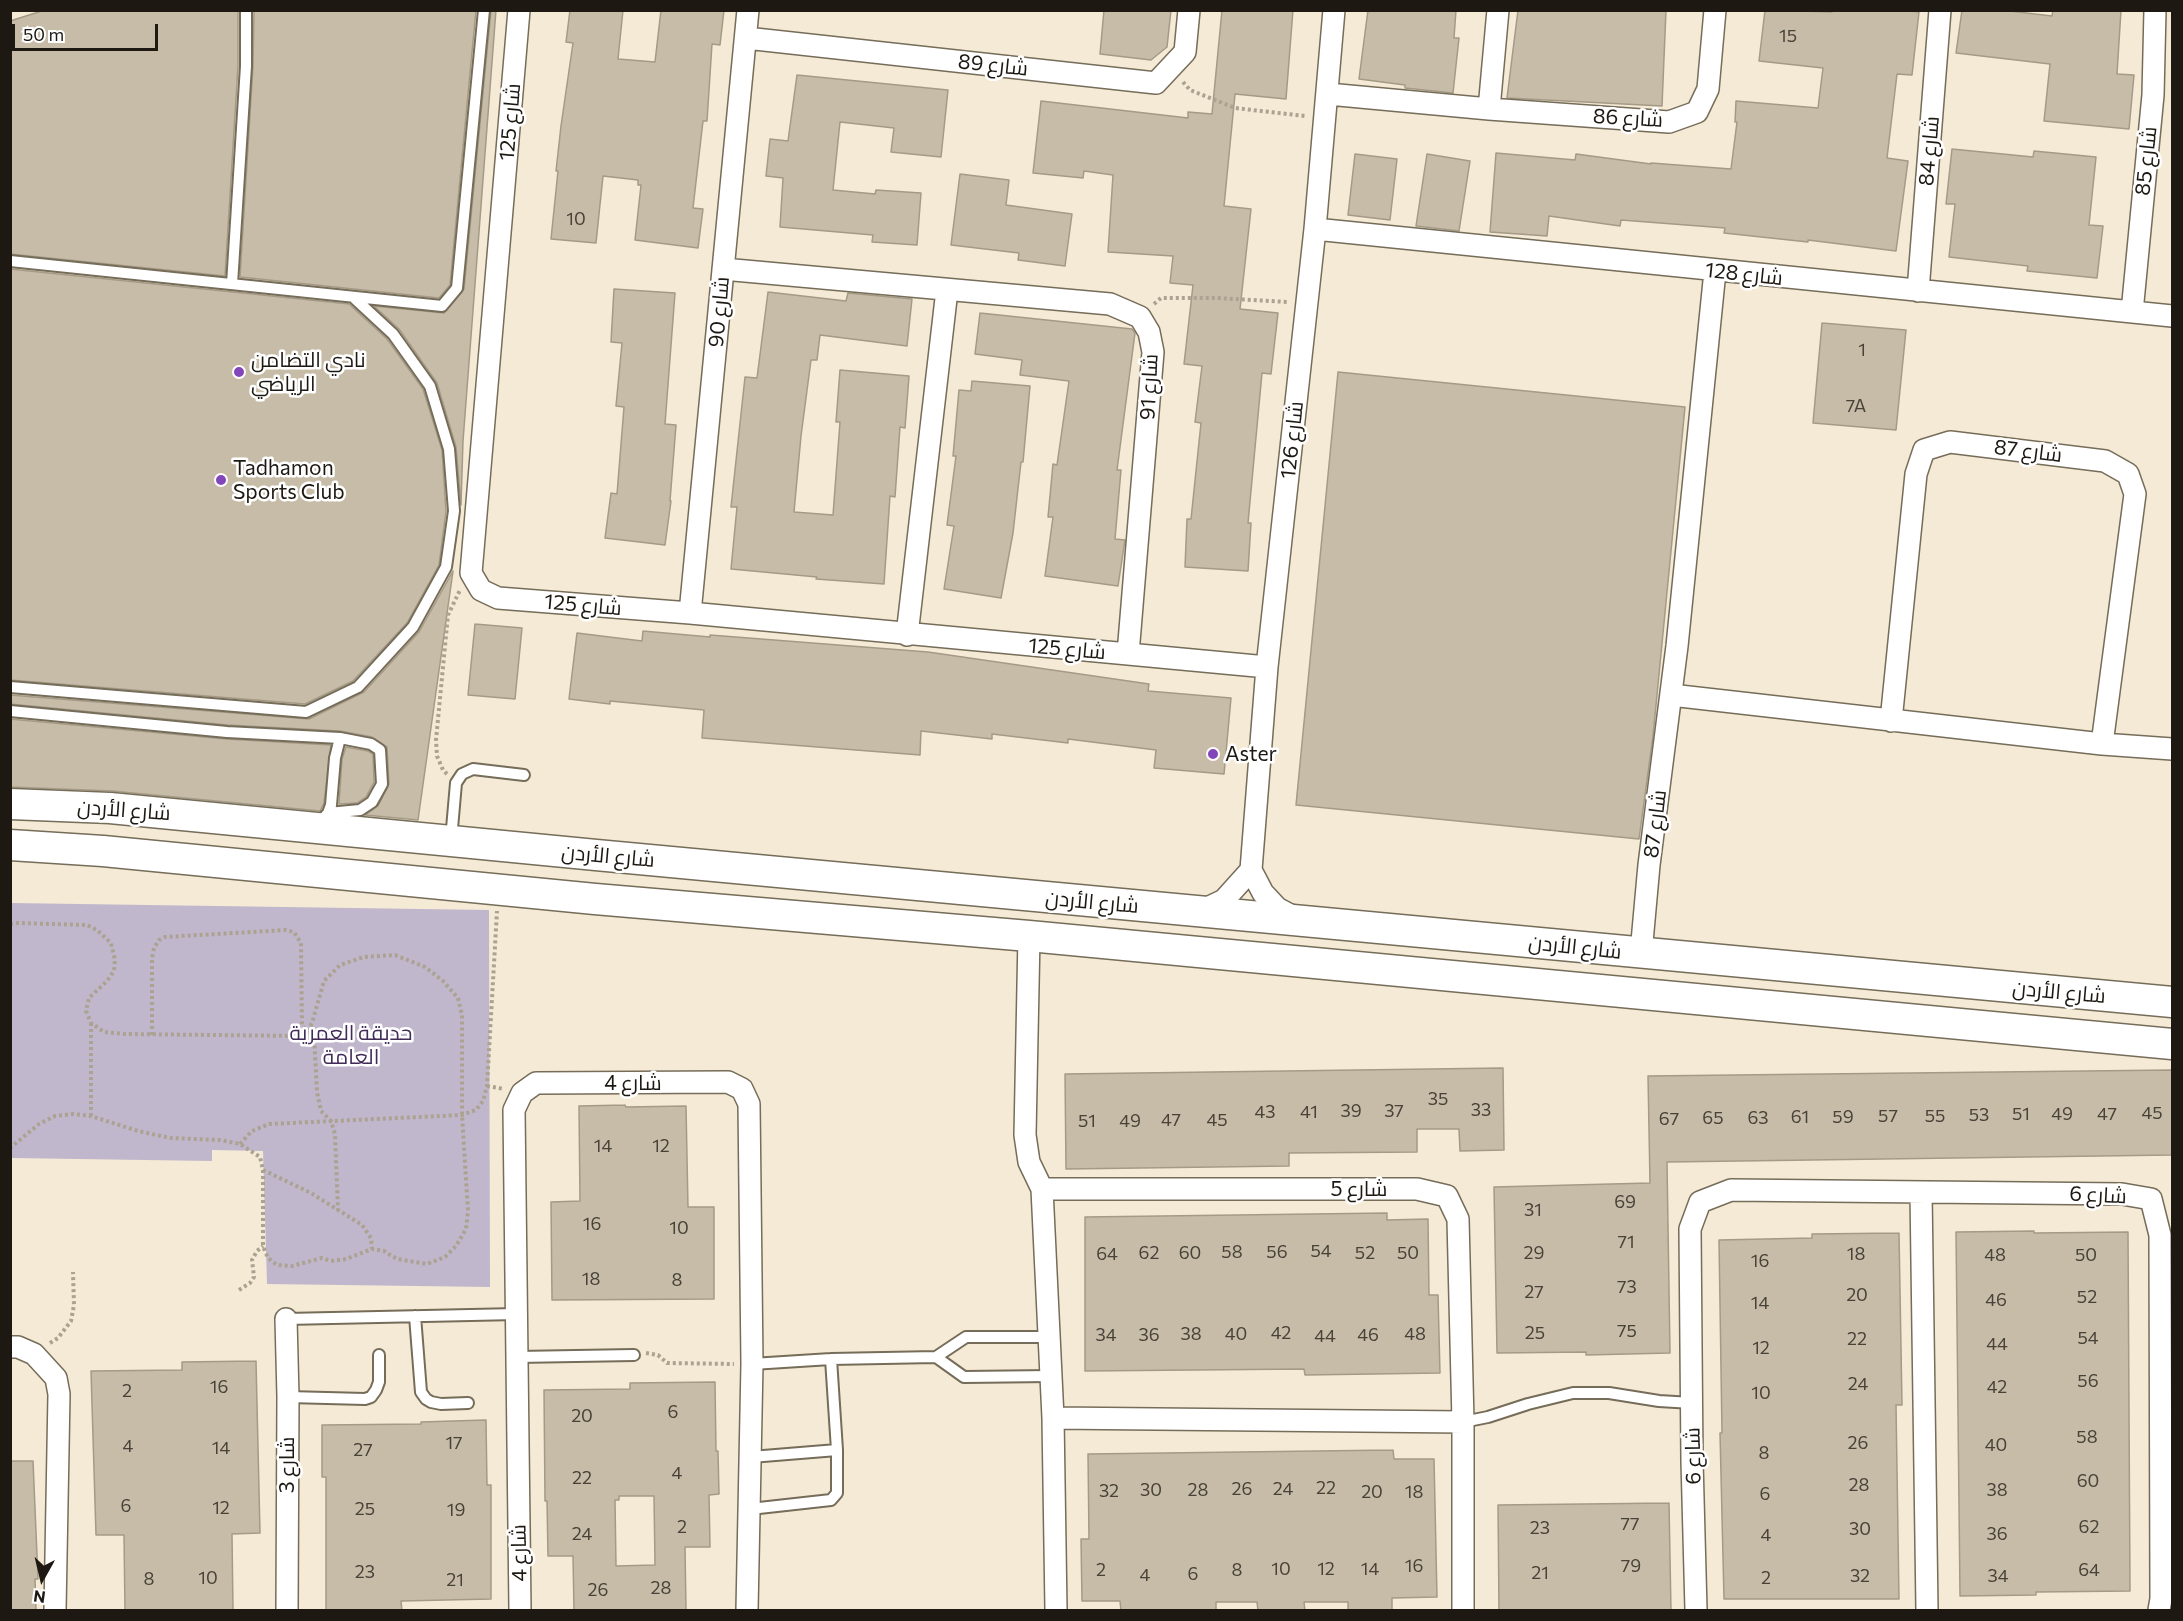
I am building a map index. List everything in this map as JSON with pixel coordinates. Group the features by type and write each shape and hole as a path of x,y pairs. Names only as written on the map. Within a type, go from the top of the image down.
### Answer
{"main road":[{"name":"شارع الأردن","path":"10,804 320,820 451,841 2172,1002"},
{"path":"103,851 113,843 118,831 115,814 110,808"},
{"name":"شارع الأردن","path":"10,845 103,851 596,899 1029,936 2172,1044"},
{"path":"596,855 590,857 580,867 578,880 584,892 596,899"},
{"path":"1840,1012 1881,1002 1918,1000 2172,1021"}],"street":[{"name":"شارع 125","path":"519,10 471,573 481,590 498,598 690,613 1268,667"},
{"name":"شارع 90","path":"690,613 748,10"},
{"name":"شارع 89","path":"746,38 1156,83 1185,52 1189,10"},
{"name":"شارع 126","path":"1251,870 1268,667 1315,230 1334,10"},
{"path":"1489,109 1498,10"},
{"name":"شارع 86","path":"1328,94 1669,122 1696,112 1708,89 1715,10"},
{"name":"شارع 84","path":"1918,291 1940,10"},
{"name":"شارع 85","path":"2132,312 2153,95 2155,10"},
{"name":"شارع 128","path":"1315,230 2172,316"},
{"path":"723,269 1110,304 1140,317"},
{"name":"شارع 87","path":"1641,953 1671,695 1715,271"},
{"path":"907,635 947,290"},
{"name":"شارع 91","path":"1128,654 1153,352 1149,332 1140,317"},
{"name":"شارع 87","path":"1892,721 1916,474 1924,450 1950,442 2105,460 2128,474 2135,494 2102,744"},
{"path":"1671,695 2102,744 2172,749"},
{"path":"1200,912 1224,900 1251,870 1263,893 1277,908 1299,919"},
{"path":"1029,936 1025,1135 1029,1162 1042,1189 1052,1376 1056,1611"},
{"name":"شارع 4","path":"520,1611 514,1110 522,1093 536,1083 728,1082 742,1089 749,1104 752,1364 747,1611"},
{"name":"شارع 5","path":"1042,1189 1417,1189 1447,1196 1458,1219 1463,1611"},
{"name":"شارع 6","path":"1696,1611 1690,1229 1700,1202 1731,1191 2122,1194 2151,1199 2160,1235 2161,1599 2159,1611"},
{"path":"1921,1192 1927,1611"},
{"name":"شارع 3","path":"286,1319 287,1611"},
{"path":"10,1347 18,1347 34,1354 56,1378 59,1394 55,1611"},
{"path":"1053,1418 1462,1422"}],"lane":[{"path":"232,284 246,66 246,10"},
{"path":"10,261 442,306 457,288 484,10"},
{"path":"10,687 306,712 358,687 413,627 446,567 454,512 449,449 430,386 393,334 352,297"},
{"path":"10,711 227,732 340,738 371,744 380,750 382,784 372,801 360,810 320,820"},
{"path":"320,820 330,805 335,758 340,738"},
{"path":"451,841 456,783 462,774 473,769 525,775"},
{"path":"286,1319 517,1314"},
{"path":"415,1316 421,1392 431,1402 468,1403"},
{"path":"752,1364 831,1359 936,1357 966,1337 1050,1337"},
{"path":"288,1397 365,1399 376,1390 379,1382 379,1355"},
{"path":"517,1358 634,1355"},
{"path":"936,1357 964,1377 1052,1376"},
{"path":"750,1509 831,1500 837,1493 837,1450 831,1359"},
{"path":"1462,1422 1488,1418 1528,1404 1573,1393 1609,1393 1659,1401 1692,1402"},
{"path":"751,1457 837,1450"}],"path":[{"path":"1171,68 1190,90 1235,108 1326,118"},
{"path":"1140,317 1161,298 1216,298 1307,303"},
{"path":"456,783 443,770 437,756 436,740 448,615 456,596 471,573"},
{"path":"240,1144 252,1131 269,1124 462,1115 476,1110 483,1101 487,1086 498,889"},
{"path":"10,924 18,922 87,925 97,930 111,943 115,960 114,971 89,998 86,1011 91,1023 91,1116"},
{"path":"152,1035 152,958 159,940 165,937 286,930 294,932 301,943 302,1025 314,1036 317,1092 321,1111 331,1121 335,1134 338,1210"},
{"path":"10,1148 39,1124 55,1116 74,1114 91,1116 138,1131 170,1138 220,1140 240,1144 260,1157 263,1170 263,1246 268,1258 277,1266 292,1266 321,1258 331,1261 346,1259 372,1249 384,1251 397,1259 427,1264 445,1257 456,1246 466,1229 468,1211 462,1115 462,1015 458,998 443,981 425,967 395,955 364,957 340,965 324,981 312,1023 307,1032 300,1036 124,1034 104,1032 91,1023"},
{"path":"263,1170 311,1193 362,1225 370,1238 372,1249"},
{"path":"239,1290 250,1283 254,1277 252,1260 256,1251 263,1246"},
{"path":"34,1354 58,1338 71,1321 74,1305 73,1272"},
{"path":"634,1355 652,1353 667,1363 752,1364"}],"green space":[{"name":"حديقة العمرية العامة","path":"11,903 489,910 490,1287 267,1284 263,1151 212,1150 212,1161 11,1158"}],"building":[{"path":"45,10 238,10 238,66 225,276 10,254 10,21"},
{"path":"254,10 476,10 450,285 439,298 240,277 253,66"},
{"path":"491,10 496,10 463,441 461,505 456,447 437,383 399,329 374,306 444,313 464,289"},
{"path":"570,10 623,10 618,59 655,62 661,10 724,10 720,45 712,44 707,121 703,121 693,208 703,209 698,248 635,240 641,185 638,185 638,180 603,176 596,243 551,239 561,126 573,43 566,42"},
{"path":"1104,10 1171,10 1167,47 1151,60 1100,54"},
{"path":"1222,10 1293,10 1286,99 1235,94 1224,206 1251,209 1240,309 1278,313 1271,374 1262,373 1248,523 1251,523 1248,571 1185,567 1187,519 1191,519 1201,423 1195,422 1202,366 1184,364 1193,285 1170,283 1173,256 1108,252 1113,175 1084,171 1083,178 1033,173 1041,101 1188,118 1188,112 1212,114"},
{"path":"1368,10 1456,10 1454,38 1459,38 1453,93 1405,88 1405,85 1359,79"},
{"path":"1518,10 1666,10 1662,106 1507,98"},
{"path":"1765,10 1919,12 1912,75 1897,74 1887,158 1908,161 1896,251 1724,233 1725,228 1621,220 1620,226 1549,216 1547,236 1490,232 1496,153 1575,160 1576,154 1651,164 1731,169 1737,122 1735,122 1736,101 1818,108 1823,68 1759,61"},
{"path":"1962,10 2001,10 2052,16 2053,10 2121,10 2117,74 2134,75 2129,129 2044,121 2050,64 1956,53"},
{"path":"797,75 948,90 941,157 891,152 894,128 840,122 833,190 875,194 876,190 921,193 917,245 872,242 873,235 780,227 783,178 766,176 770,139 788,141"},
{"path":"1952,149 2033,157 2034,151 2096,157 2089,225 2103,226 2097,278 2027,271 2028,266 1949,257 1955,204 1946,204"},
{"path":"1355,154 1397,159 1390,220 1348,215"},
{"path":"1427,154 1470,161 1459,231 1416,226"},
{"path":"960,174 1009,180 1006,205 1072,214 1065,266 1018,260 1019,253 951,245"},
{"name":"Tadhamon Sports Club","path":"10,269 349,304 387,339 423,389 442,450 446,511 439,565 407,623 353,681 305,704 10,680"},
{"path":"614,289 675,293 665,424 676,425 671,501 665,545 605,538 611,493 617,494 624,407 616,406 622,343 611,342"},
{"path":"768,292 846,301 848,293 912,299 907,346 820,335 817,360 811,360 801,436 794,512 833,515 840,422 836,422 840,370 909,376 905,428 900,427 895,497 890,496 884,584 731,569 737,507 731,507 745,377 757,378"},
{"path":"980,313 1132,329 1135,333 1117,470 1121,470 1115,539 1125,540 1118,586 1045,576 1053,517 1048,517 1053,464 1057,465 1069,381 1020,375 1022,360 975,354"},
{"path":"1822,323 1906,330 1896,430 1813,423"},
{"path":"1338,372 1685,407 1653,736 1639,839 1296,805"},
{"path":"972,381 1030,386 1023,462 1021,462 1013,533 1001,598 944,589 954,526 947,525 956,456 953,456 959,390 971,391"},
{"path":"453,571 418,820 365,815 378,806 389,784 387,747 372,737 340,731 228,725 10,704 10,695 309,719 364,692 419,632"},
{"path":"475,624 522,628 515,699 468,695"},
{"path":"643,631 928,652 1149,684 1148,691 1231,698 1224,774 1154,768 1156,750 1068,739 1068,743 992,734 992,739 921,731 920,755 702,738 704,710 569,699 577,633 642,641"},
{"path":"10,719 226,739 331,745 324,803 320,811 112,791 10,787"},
{"path":"346,747 373,754 374,782 366,797 357,803 339,804 342,759"},
{"path":"1503,1068 1504,1150 1460,1151 1459,1129 1417,1129 1417,1152 1289,1153 1289,1166 1066,1169 1065,1074"},
{"path":"2172,1070 2172,1155 1667,1162 1670,1353 1586,1355 1586,1352 1497,1353 1494,1187 1650,1183 1648,1076"},
{"path":"625,1105 626,1107 686,1106 688,1207 714,1207 714,1299 552,1300 551,1202 580,1201 579,1106"},
{"path":"1387,1213 1387,1220 1428,1219 1429,1295 1438,1295 1440,1373 1305,1375 1304,1369 1085,1371 1085,1217"},
{"path":"2034,1231 2034,1233 2128,1232 2130,1591 1960,1596 1956,1232"},
{"path":"1899,1233 1902,1405 1896,1405 1899,1599 1724,1599 1719,1240 1812,1238 1812,1234"},
{"path":"256,1361 260,1533 232,1534 233,1611 125,1611 124,1535 96,1535 91,1371 182,1370 182,1362"},
{"path":"715,1382 719,1494 709,1495 710,1547 685,1547 686,1611 574,1611 573,1556 548,1556 544,1390 630,1389 630,1383","holes":["619,1496 654,1496 655,1565 616,1566 615,1500 619,1500"]},
{"path":"486,1420 487,1485 491,1485 491,1599 401,1601 402,1611 326,1611 326,1477 322,1477 322,1425 421,1424 421,1422"},
{"path":"1393,1450 1394,1459 1434,1459 1437,1597 1392,1598 1392,1611 1348,1611 1348,1602 1304,1602 1305,1611 1258,1611 1257,1602 1216,1602 1216,1611 1121,1611 1120,1601 1082,1601 1081,1539 1089,1539 1088,1454"},
{"path":"10,1461 33,1461 38,1579 35,1579 36,1611 10,1611"},
{"path":"1669,1503 1671,1611 1499,1611 1498,1505"}],"place":[{"name":"نادي التضامن الرياضي","path":"239,372"},
{"name":"Tadhamon Sports Club","path":"221,480"},
{"name":"Aster","path":"1213,754"}]}
